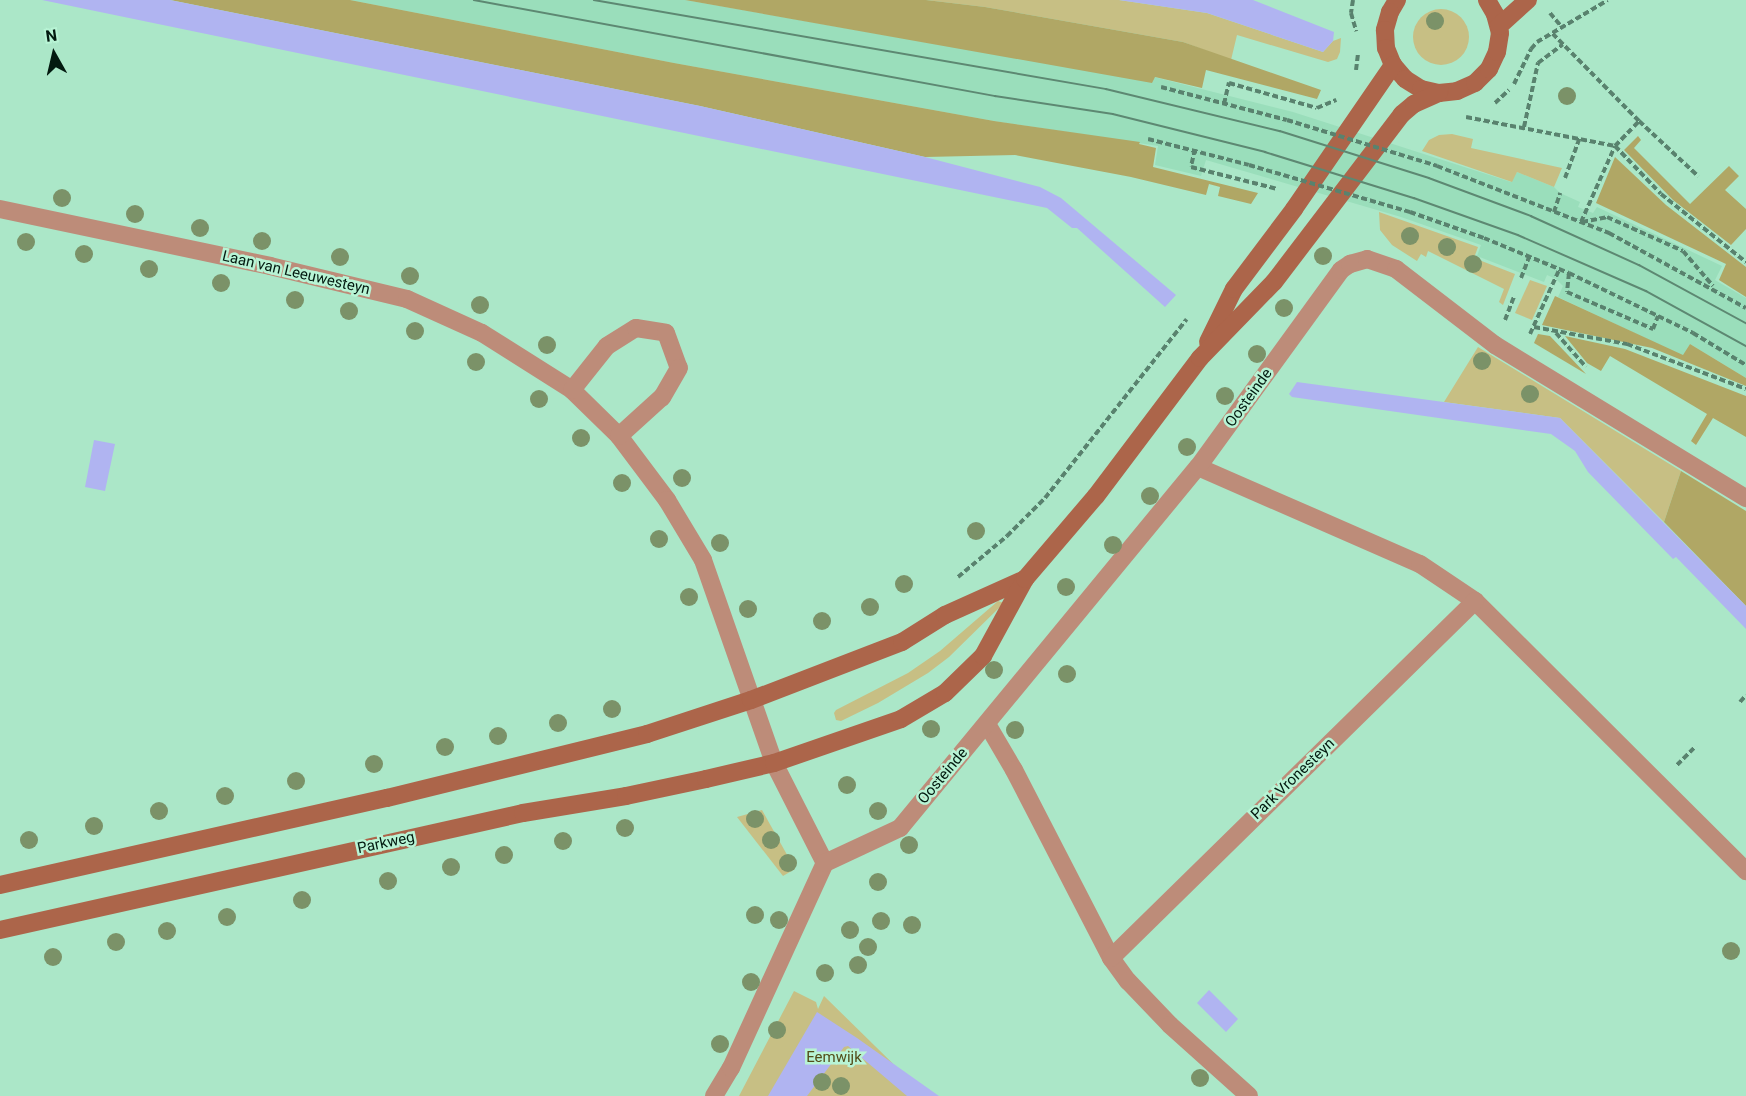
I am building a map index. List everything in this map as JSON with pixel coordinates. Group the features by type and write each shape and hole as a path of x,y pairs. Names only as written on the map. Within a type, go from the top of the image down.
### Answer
{"street":[{"path":"774,763 901,719 945,693 983,656 1025,579 1096,496 1200,358 1274,282 1402,114 1414,104 1439,93 1457,91 1475,83 1489,69 1497,52 1499,26 1496,14 1487,0"},
{"path":"1499,26 1528,0"},
{"path":"1390,4 1385,30 1386,48 1393,65 1405,79 1421,89 1439,93"},
{"path":"1200,358 1234,289 1294,209 1393,65"},
{"name":"Laan van Leeuwesteyn","path":"0,209 270,266 407,299 482,333 572,390 619,436 668,500 703,560 752,700"},
{"name":"Oosteinde","path":"825,863 900,828 1198,467 1341,270 1367,259 1396,269 1495,345 1746,498"},
{"path":"572,390 607,346 636,328 666,333 680,368 662,397 619,436"},
{"path":"1198,467 1420,564 1475,601 1746,871"},
{"path":"0,885 387,798 636,737 752,700 902,642 945,615 1025,579"},
{"name":"Park Vronesteyn","path":"1110,958 1475,601"},
{"path":"714,1096 730,1068 825,863 774,763 752,700"},
{"path":"987,724 1014,770 1110,958 1128,981 1170,1025 1249,1096"},
{"name":"Parkweg","path":"0,930 523,813 626,796 774,763"}],"path":[{"path":"1353,0 1351,13 1357,40"},
{"path":"1551,32 1639,121 1698,176"},
{"path":"1524,128 1538,63 1563,44"},
{"path":"1354,77 1358,50"},
{"path":"1224,104 1229,83 1317,108 1345,97"},
{"path":"1161,87 1287,120 1437,166 1609,233 1746,308"},
{"path":"1465,117 1580,137 1615,146 1660,194 1746,262"},
{"path":"1581,222 1615,146 1639,121"},
{"path":"1565,178 1580,137"},
{"path":"1148,139 1195,149 1410,212 1484,238 1569,273 1658,316 1693,333 1746,365"},
{"path":"1195,149 1191,167 1280,190 1274,199"},
{"path":"1554,212 1560,193"},
{"path":"1581,222 1607,217 1683,251 1715,289"},
{"path":"1521,278 1529,257"},
{"path":"1560,270 1533,330 1627,344 1746,389"},
{"path":"1569,273 1566,292 1653,329 1658,316"},
{"path":"950,583 1007,536 1045,498 1188,318"},
{"path":"1740,702 1746,695"}],"shaded area":[{"path":"170,0 350,0 674,63 994,121 1140,142 1139,144 1156,148 1153,167 1258,193 1251,204 1218,196 1220,187 1209,184 1206,195 1131,177 1015,155 925,157 700,106"},
{"path":"350,0 685,0 1152,82 1154,77 1293,112 1511,182 1517,172 1554,187 1560,193 1580,202 1578,207 1593,213 1597,207 1722,266 1715,280 1746,298 1746,378 1690,344 1683,356 1558,297 1563,286 1556,279 1547,275 1544,282 1477,256 1481,245 1401,217 1206,160 1201,176 1155,165 1158,146 994,121 674,63"},
{"path":"685,0 926,0 985,7 1183,42 1321,90 1317,99 1206,70 1202,88 1155,77 1152,83"},
{"path":"1638,136 1641,140 1634,148 1690,204 1729,166 1739,176 1725,190 1746,209 1746,229 1731,245 1673,200 1624,150"},
{"path":"1615,157 1666,205 1746,267 1746,297 1719,280 1726,264 1596,203"},
{"path":"1555,296 1683,355 1690,344 1746,378 1746,386 1652,348 1542,325"},
{"path":"1538,334 1550,336 1586,374 1534,343"},
{"path":"1565,336 1625,349 1746,396 1746,437 1713,418 1696,445 1691,441 1707,414 1610,356 1601,371 1587,363"},
{"path":"1681,471 1746,511 1746,606 1664,522"}],"green space":[{"path":"926,0 1119,0 1207,13 1323,52 1333,41 1341,38 1340,52 1337,59 1328,62 1237,35 1231,60 1183,42 985,7"},
{"path":"1435,9 1447,9 1461,17 1469,31 1467,48 1461,57 1447,65 1435,65 1418,53 1413,43 1413,31 1425,14"},
{"path":"1452,134 1473,139 1471,148 1562,168 1554,187 1517,172 1512,182 1422,151 1429,140 1439,135"},
{"path":"1379,212 1478,247 1474,258 1515,274 1503,305 1499,302 1504,289 1428,251 1426,257 1421,254 1417,261 1392,245 1380,230"},
{"path":"1530,280 1547,286 1532,320 1515,313"},
{"path":"1478,347 1681,471 1664,522 1560,418 1444,402"},
{"path":"998,601 1004,603 949,657 928,673 878,703 841,721 836,720 834,713 836,710 908,673 940,651"},
{"path":"762,810 795,869 783,876 737,817"},
{"name":"Eemwijk","path":"794,991 816,1002 818,1009 824,996 926,1096 739,1096"}],"water":[{"path":"42,0 170,0 700,106 925,157 1040,187 1061,198 1176,295 1165,307 1077,228 1072,228 1047,208"},
{"path":"1119,0 1253,0 1334,32 1333,41 1323,52 1207,13"},
{"path":"1297,382 1560,418 1746,606 1746,629 1676,557 1673,559 1588,472 1575,451 1551,434 1292,397 1289,394"},
{"path":"94,440 115,444 105,491 85,487"},
{"path":"1209,990 1238,1019 1226,1032 1197,1003"},
{"path":"817,1012 939,1096 907,1096 848,1046 844,1047 807,1096 768,1096"}],"tram line":[{"path":"474,0 995,96 1113,114 1265,152 1414,198 1518,235 1646,291 1746,346"},
{"path":"594,0 1106,89 1280,131 1429,178 1531,216 1639,265 1746,323"}]}
